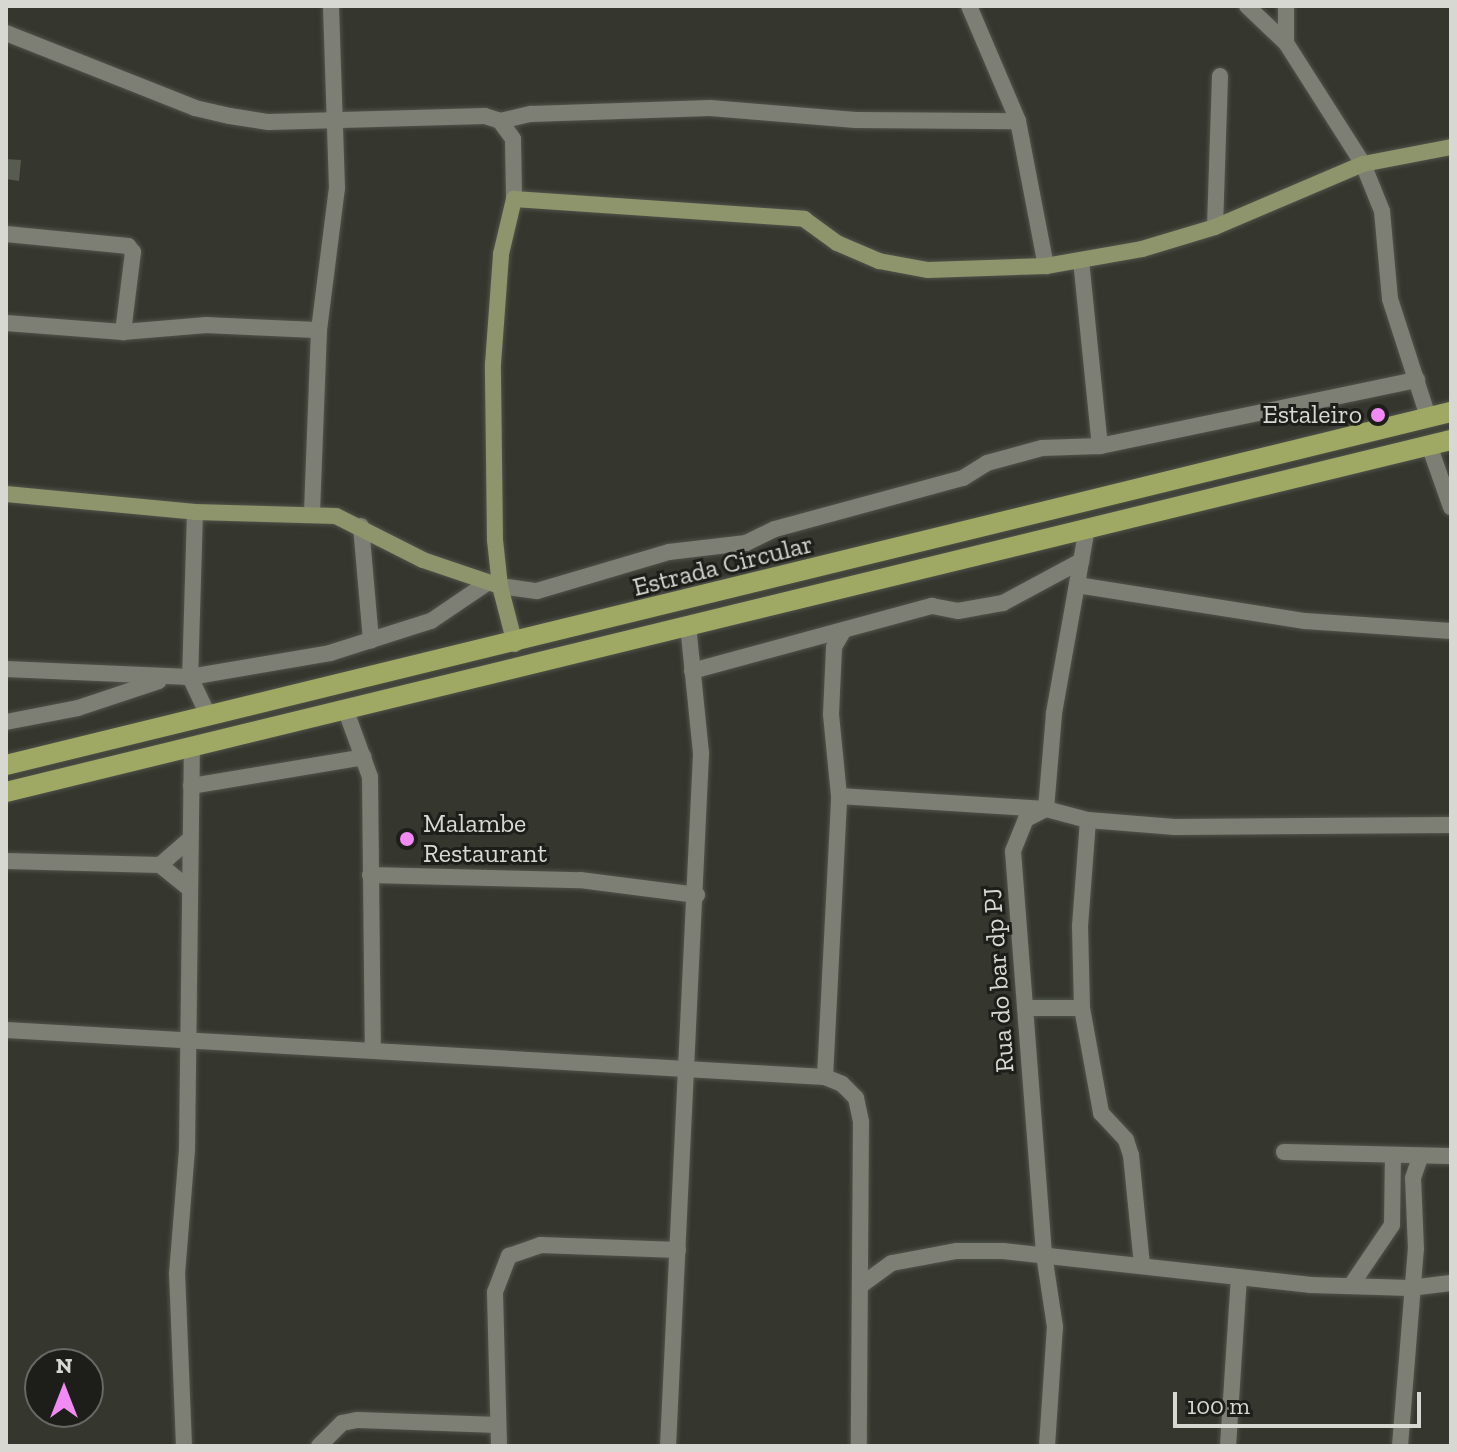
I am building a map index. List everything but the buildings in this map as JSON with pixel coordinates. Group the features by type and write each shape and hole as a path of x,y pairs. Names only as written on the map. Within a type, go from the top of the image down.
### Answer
{"main road":[{"name":"Estrada Circular","path":"6,765 515,644 1451,412"},
{"name":"Estrada Circular","path":"6,792 1451,440"}],"street":[{"path":"312,512 319,330 334,230 331,6"},
{"path":"969,6 1018,121 1046,266"},
{"path":"1247,6 1286,43 1363,164 1382,211 1390,299 1428,417"},
{"path":"1286,6 1286,43"},
{"path":"6,33 195,108 269,122 464,114 500,121 531,114 710,108 856,120 1018,121"},
{"path":"1215,227 1220,76"},
{"path":"500,121 513,139 514,199 501,254 493,364 493,584 515,644"},
{"path":"514,199 804,219 837,243 879,261 928,270 1046,266 1142,249 1215,227 1363,164 1451,147"},
{"path":"6,234 128,246 133,252 123,332"},
{"path":"1081,260 1100,446"},
{"path":"6,323 123,332 207,325 319,330"},
{"path":"6,494 195,512 312,512 361,526 423,560 493,584 537,591 669,552 746,543 775,529 963,478 987,463 1042,448 1100,446 1417,380"},
{"path":"1429,445 1451,507"},
{"path":"195,512 190,677 209,717"},
{"path":"361,526 371,641"},
{"path":"1046,809 1054,713 1087,528"},
{"path":"692,671 932,606 958,611 1003,603 1081,561"},
{"path":"6,669 190,677 371,641 431,621 493,584"},
{"path":"1077,585 1305,621 1451,631"},
{"path":"668,1446 690,1069 701,753 688,626"},
{"path":"825,1077 839,796 831,714 834,647 844,630"},
{"path":"818,636 834,647"},
{"path":"6,722 78,708 166,678"},
{"path":"346,711 370,777 373,1049"},
{"path":"184,1446 177,1274 187,1149 192,745"},
{"path":"191,786 364,757"},
{"path":"839,796 1046,809 1088,820 1283,829 1451,825"},
{"name":"Rua do bar dp PJ","path":"1046,809 1026,819 1013,851 1044,1254 1055,1327 1047,1446"},
{"path":"1088,820 1080,926 1082,1008 1101,1113 1126,1140 1131,1155 1142,1265"},
{"path":"160,865 190,839"},
{"path":"6,861 160,865 188,888"},
{"path":"370,875 580,880 697,895"},
{"path":"1025,1008 1082,1008"},
{"path":"6,1030 187,1044 373,1049 825,1077 856,1098 860,1251 859,1446"},
{"path":"1284,1152 1420,1158 1451,1156"},
{"path":"1352,1284 1392,1225 1393,1157"},
{"path":"1400,1446 1410,1288 1416,1249 1413,1178 1420,1158"},
{"path":"499,1446 495,1292 509,1256 541,1245 678,1250"},
{"path":"860,1251 892,1263"},
{"path":"860,1286 892,1263 957,1251 1044,1254 1239,1278 1410,1288 1451,1283"},
{"path":"1228,1446 1239,1278"},
{"path":"319,1446 342,1423 358,1420 498,1425"}],"place":[{"name":"Estaleiro","path":"1378,415"},
{"name":"Malambe Restaurant","path":"407,839"}]}
